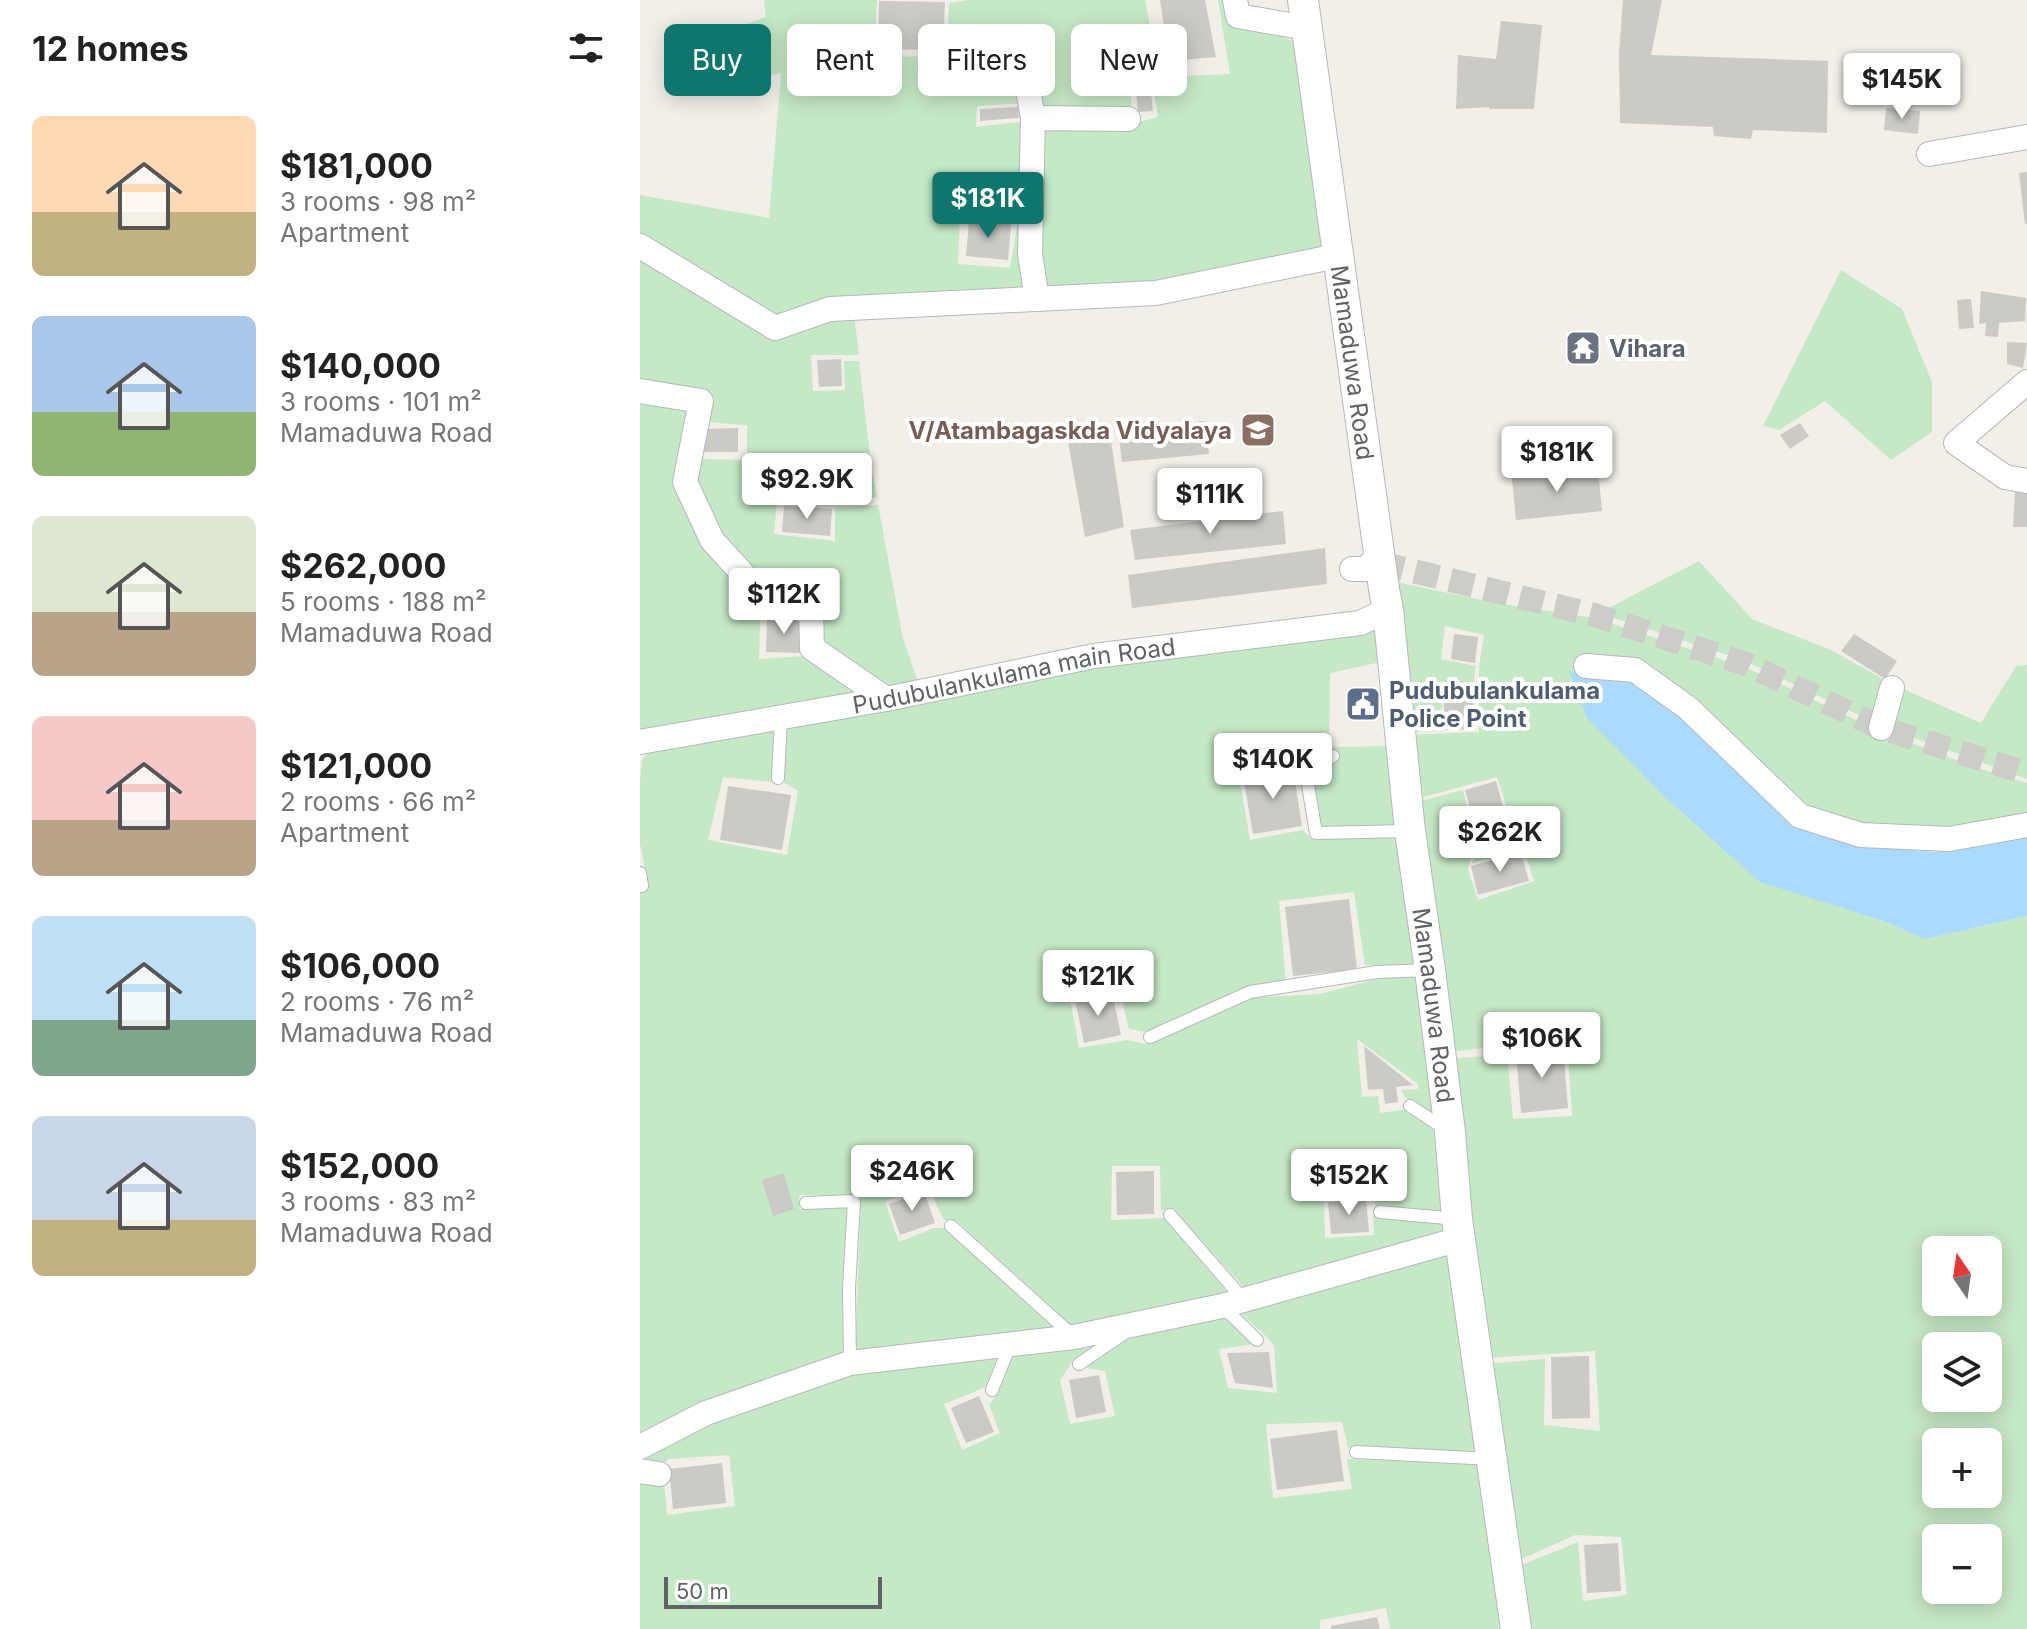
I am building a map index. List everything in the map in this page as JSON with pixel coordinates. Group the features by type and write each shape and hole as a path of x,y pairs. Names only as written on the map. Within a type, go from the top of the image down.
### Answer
{"street":[{"path":"1235,0 1238,16 1304,14"},
{"name":"Mamaduwa Road","path":"1304,14 1388,610 1410,831 1450,1132 1458,1229 1516,1629"},
{"path":"1029,96 1033,118 1030,254 1037,299"},
{"path":"1033,118 1128,119"},
{"path":"1929,154 2027,137"},
{"path":"640,246 775,328 830,309 1156,293 1337,256"},
{"path":"2027,382 1956,443 2005,477 2027,481"},
{"path":"640,391 701,401 685,482 712,540 771,605 811,610 812,648 886,699"},
{"path":"1352,569 1366,569 1379,554"},
{"name":"Pudubulankulama main Road","path":"645,745 1094,656 1360,623 1388,610"},
{"path":"1586,666 1635,670 1688,708 1800,816 1861,835 1949,839 2027,825"},
{"path":"1881,728 1892,688"},
{"path":"640,1447 706,1413 850,1363 1074,1337 1139,1324 1232,1302 1458,1229"}],"lane":[{"path":"778,778 781,718"},
{"path":"1333,756 1306,773 1316,833 1410,831"},
{"path":"1150,1037 1250,992 1377,972 1430,970"},
{"path":"1410,1106 1450,1132"},
{"path":"806,1203 854,1201 849,1289 850,1363"},
{"path":"1380,1212 1458,1229"},
{"path":"1170,1215 1257,1340"},
{"path":"951,1226 1074,1337"},
{"path":"1079,1364 1139,1324"},
{"path":"992,1390 1010,1345"},
{"path":"1356,1452 1492,1459"}],"green space":[{"path":"764,0 877,0 876,24 787,24 787,96 902,96 902,57 918,56 918,96 1023,96 1024,103 977,106 976,127 1027,121 1026,220 960,214 958,264 1010,268 1017,227 1026,227 1032,293 774,321 640,234 640,195 769,218 781,74 771,74 771,24 746,24 766,17"},
{"path":"969,0 1145,0 1150,24 1071,24 1071,96 1131,96 1132,112 1038,113 1031,96 1055,96 1055,24 948,24 949,3"},
{"path":"1218,0 1232,0 1237,21 1301,44 1332,266 1155,286 1043,291 1037,124 1132,124 1158,117 1154,96 1187,96 1187,76 1230,74"},
{"path":"640,246 777,339 854,314 859,355 811,355 813,391 845,390 844,361 859,361 877,497 828,502 777,501 774,534 835,541 835,508 878,505 903,639 920,687 890,694 817,645 819,603 772,600 717,533 693,480 698,459 747,460 747,425 705,422 709,394 640,386"},
{"path":"1841,270 1902,309 1932,382 1932,432 1891,460 1825,401 1779,430 1763,426"},
{"path":"640,398 694,405 677,484 768,610 760,619 759,659 807,656 872,695 640,735"},
{"path":"1699,561 1752,619 1831,650 1892,684 1981,723 2016,666 2027,665 2027,779 1884,727 1745,661 1599,613"},
{"path":"1382,579 1496,603 1594,618 1745,667 1879,731 2027,783 2027,821 1951,832 1863,829 1804,809 1584,672 1569,671 1881,920 1925,939 2027,916 2027,1629 1524,1629 1514,1568 1578,1542 1583,1601 1627,1595 1621,1537 1575,1535 1515,1562 1485,1364 1545,1359 1544,1425 1600,1431 1595,1351 1486,1358 1449,1059 1507,1054 1513,1119 1572,1116 1567,1039 1447,1052 1409,804 1463,790 1475,841 1468,869 1478,900 1534,881 1524,850 1472,863 1479,840 1514,829 1497,777 1409,801 1402,735 1479,732 1479,667 1484,635 1445,626 1441,659 1476,666 1473,686 1440,687 1444,731 1405,732"},
{"path":"1381,629 1381,662 1330,673 1329,747 1393,746 1405,828 1320,828 1311,778 1336,753 1297,765 1238,770 1250,840 1303,830 1310,838 1406,835 1420,966 1365,965 1354,892 1279,901 1286,984 1147,1032 1129,1029 1118,984 1069,993 1079,1048 1127,1040 1146,1044 1250,998 1320,994 1377,979 1423,974 1442,1121 1405,1097 1401,1090 1418,1089 1418,1084 1357,1039 1362,1097 1378,1096 1380,1113 1408,1109 1443,1134 1450,1213 1376,1208 1373,1193 1324,1196 1325,1238 1374,1235 1373,1215 1449,1224 1451,1237 1247,1291 1173,1209 1161,1210 1160,1166 1112,1166 1111,1220 1165,1218 1232,1298 1077,1331 957,1221 944,1220 927,1185 885,1202 899,1242 934,1228 946,1228 1064,1335 855,1356 861,1196 799,1195 800,1209 847,1206 844,1359 640,1439 640,890 649,889 640,844 640,782 642,760 655,744 774,725 772,782 723,777 708,840 787,855 798,791 783,782 787,722 1307,630"},
{"path":"1455,1247 1482,1452 1348,1448 1342,1422 1266,1424 1273,1498 1352,1489 1347,1459 1488,1465 1505,1629 1390,1629 1386,1608 1320,1620 1320,1629 640,1629 640,1477 664,1481 667,1515 735,1506 729,1455 668,1459 659,1468 640,1464 640,1452 852,1368 999,1352 986,1387 944,1404 962,1450 1000,1433 989,1405 1016,1349 1110,1337 1073,1361 1060,1380 1070,1424 1115,1416 1105,1371 1081,1367 1141,1327 1220,1313 1254,1344 1219,1349 1228,1388 1277,1393 1274,1346 1234,1308"}],"water":[{"path":"1569,671 1635,677 1858,845 1935,852 2027,837 2027,916 1925,939 1881,920 1760,882 1665,797 1587,718"}],"building":[{"path":"1160,0 1205,0 1216,57 1187,59 1187,24 1164,24"},
{"path":"1623,0 1662,0 1651,55 1828,61 1827,133 1753,130 1751,139 1714,136 1713,127 1620,123 1619,54"},
{"path":"879,1 945,2 944,24 918,24 918,50 902,49 902,24 879,24"},
{"path":"1501,21 1542,25 1534,109 1456,109 1458,55 1496,59"},
{"path":"1136,96 1151,96 1153,111 1138,112"},
{"path":"1018,107 1019,118 980,121 980,109"},
{"path":"1886,108 1920,111 1918,134 1884,130"},
{"path":"2027,172 2027,224 2025,224 2019,173"},
{"path":"969,220 1011,224 1008,260 966,256"},
{"path":"1981,291 2026,298 2025,321 1999,323 1998,337 1985,336 1986,323 1979,324"},
{"path":"1971,299 1974,328 1959,329 1957,300"},
{"path":"2007,342 2027,343 2023,368 2007,364"},
{"path":"841,359 842,386 819,387 817,360"},
{"path":"1206,421 1209,454 1122,462 1118,429"},
{"path":"1800,423 1809,436 1790,449 1780,435"},
{"path":"738,428 738,452 704,452 704,429"},
{"path":"1109,428 1124,527 1085,537 1067,436"},
{"path":"1598,469 1602,511 1516,520 1512,478"},
{"path":"2015,490 2027,490 2027,527 2013,527"},
{"path":"784,506 832,509 830,536 782,532"},
{"path":"1283,511 1286,544 1135,560 1130,530"},
{"path":"1325,548 1327,584 1132,608 1128,575"},
{"path":"767,620 801,621 800,653 766,652"},
{"path":"1454,634 1478,637 1475,663 1451,659"},
{"path":"1854,634 1897,661 1885,679 1841,651"},
{"name":"Pudubulankulama Police Point","path":"1372,687 1375,719 1355,721 1351,689"},
{"path":"1473,689 1474,729 1445,730 1443,691"},
{"path":"1293,768 1302,826 1253,834 1243,776"},
{"path":"1496,781 1509,828 1478,837 1465,790"},
{"path":"728,786 791,795 782,850 720,840"},
{"path":"1521,853 1529,881 1478,895 1471,866"},
{"path":"1349,899 1357,969 1293,976 1285,907"},
{"path":"1112,992 1121,1035 1084,1043 1075,1000"},
{"path":"1364,1046 1413,1085 1396,1087 1398,1102 1385,1104 1383,1089 1368,1090"},
{"path":"1563,1048 1568,1108 1521,1113 1516,1052"},
{"path":"1154,1171 1154,1214 1117,1215 1116,1172"},
{"path":"784,1173 794,1209 773,1216 762,1180"},
{"path":"924,1191 935,1223 900,1235 889,1204"},
{"path":"1366,1199 1369,1232 1331,1234 1328,1202"},
{"path":"1269,1352 1273,1388 1235,1383 1227,1353"},
{"path":"1589,1356 1590,1418 1552,1419 1551,1357"},
{"path":"1099,1375 1106,1412 1076,1418 1069,1380"},
{"path":"979,1396 994,1432 966,1443 951,1408"},
{"path":"1337,1430 1344,1481 1277,1490 1270,1439"},
{"path":"722,1463 726,1503 673,1509 669,1469"},
{"path":"1618,1543 1621,1591 1587,1593 1584,1545"},
{"path":"1377,1617 1380,1629 1331,1629 1331,1626"}],"tunnel":[{"path":"1380,563 1594,615 1746,664 1881,728 2027,773"}],"place":[{"name":"Vihara","path":"1583,348"},
{"name":"V/Atambagaskda Vidyalaya","path":"1258,430"},
{"name":"Pudubulankulama Police Point","path":"1363,704"}]}
